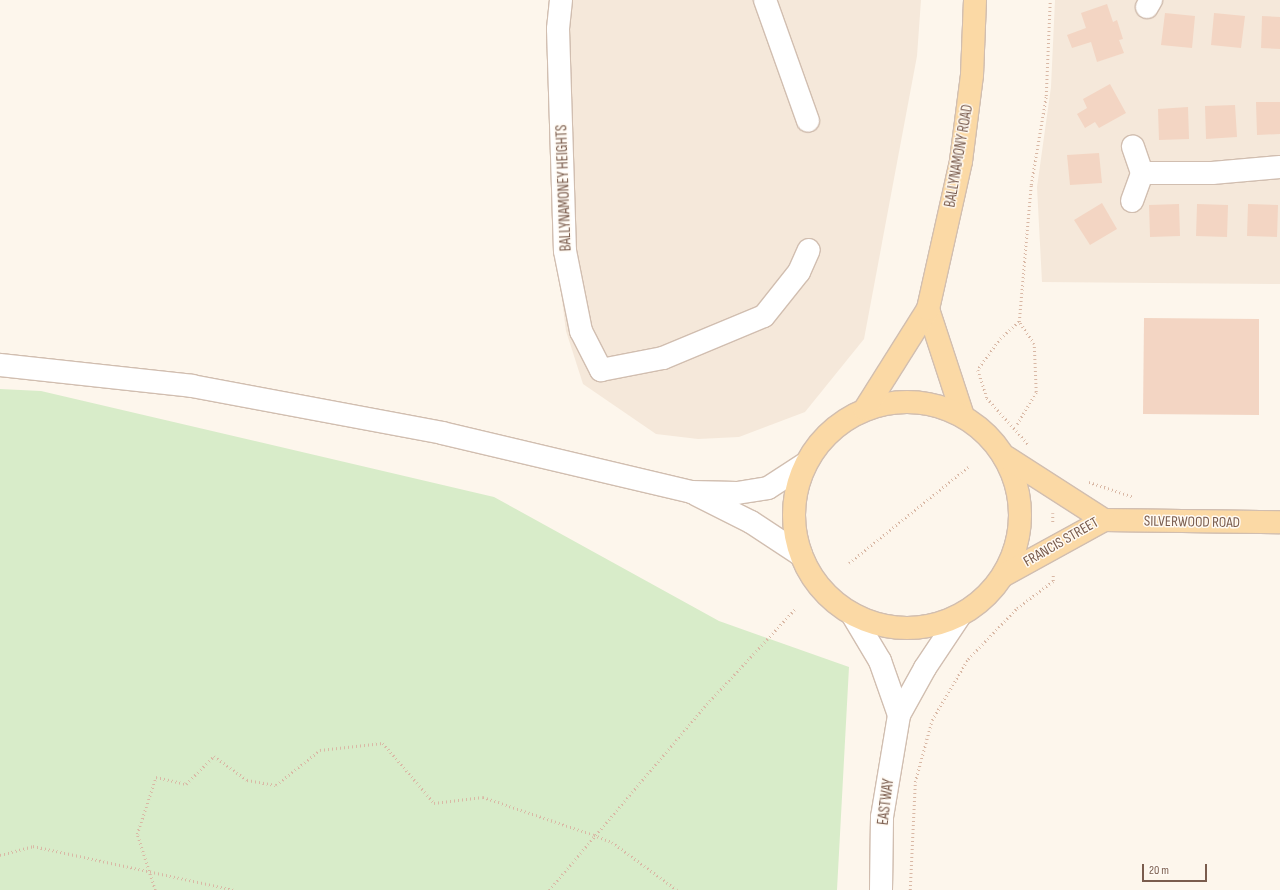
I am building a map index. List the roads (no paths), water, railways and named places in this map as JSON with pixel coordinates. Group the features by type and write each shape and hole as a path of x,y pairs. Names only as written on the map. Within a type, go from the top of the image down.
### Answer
{"main road":[{"name":"BALLYNAMONY ROAD","path":"866,409 928,309 960,161 972,75 975,0"},
{"path":"928,309 963,416"},
{"path":"898,401 932,404 963,416 987,434 1006,457 1018,486 1022,516 1017,546 1004,575 984,599 958,617 924,628 887,627 852,614 831,599 813,578 801,554 794,524 796,493 805,464 821,441 841,422 866,409 898,401"},
{"name":"FRANCIS STREET","path":"1004,575 1104,520 1006,457"},
{"name":"SILVERWOOD ROAD","path":"1104,520 1280,522"}],"street":[{"name":"BALLYNAMONEY HEIGHTS","path":"561,0 558,29 565,251 581,331 601,370 663,358 764,316 799,272 809,250"},
{"path":"765,0 808,121"},
{"path":"1132,201 1142,173 1133,147"},
{"path":"1142,173 1212,173 1280,167"},
{"path":"0,365 192,386 442,433 691,492 737,493 768,488 805,464"},
{"path":"691,492 751,522 801,554"},
{"name":"EASTWAY","path":"852,614 880,661 899,715"},
{"name":"EASTWAY","path":"881,890 882,817 899,715 925,668 958,617"}]}
